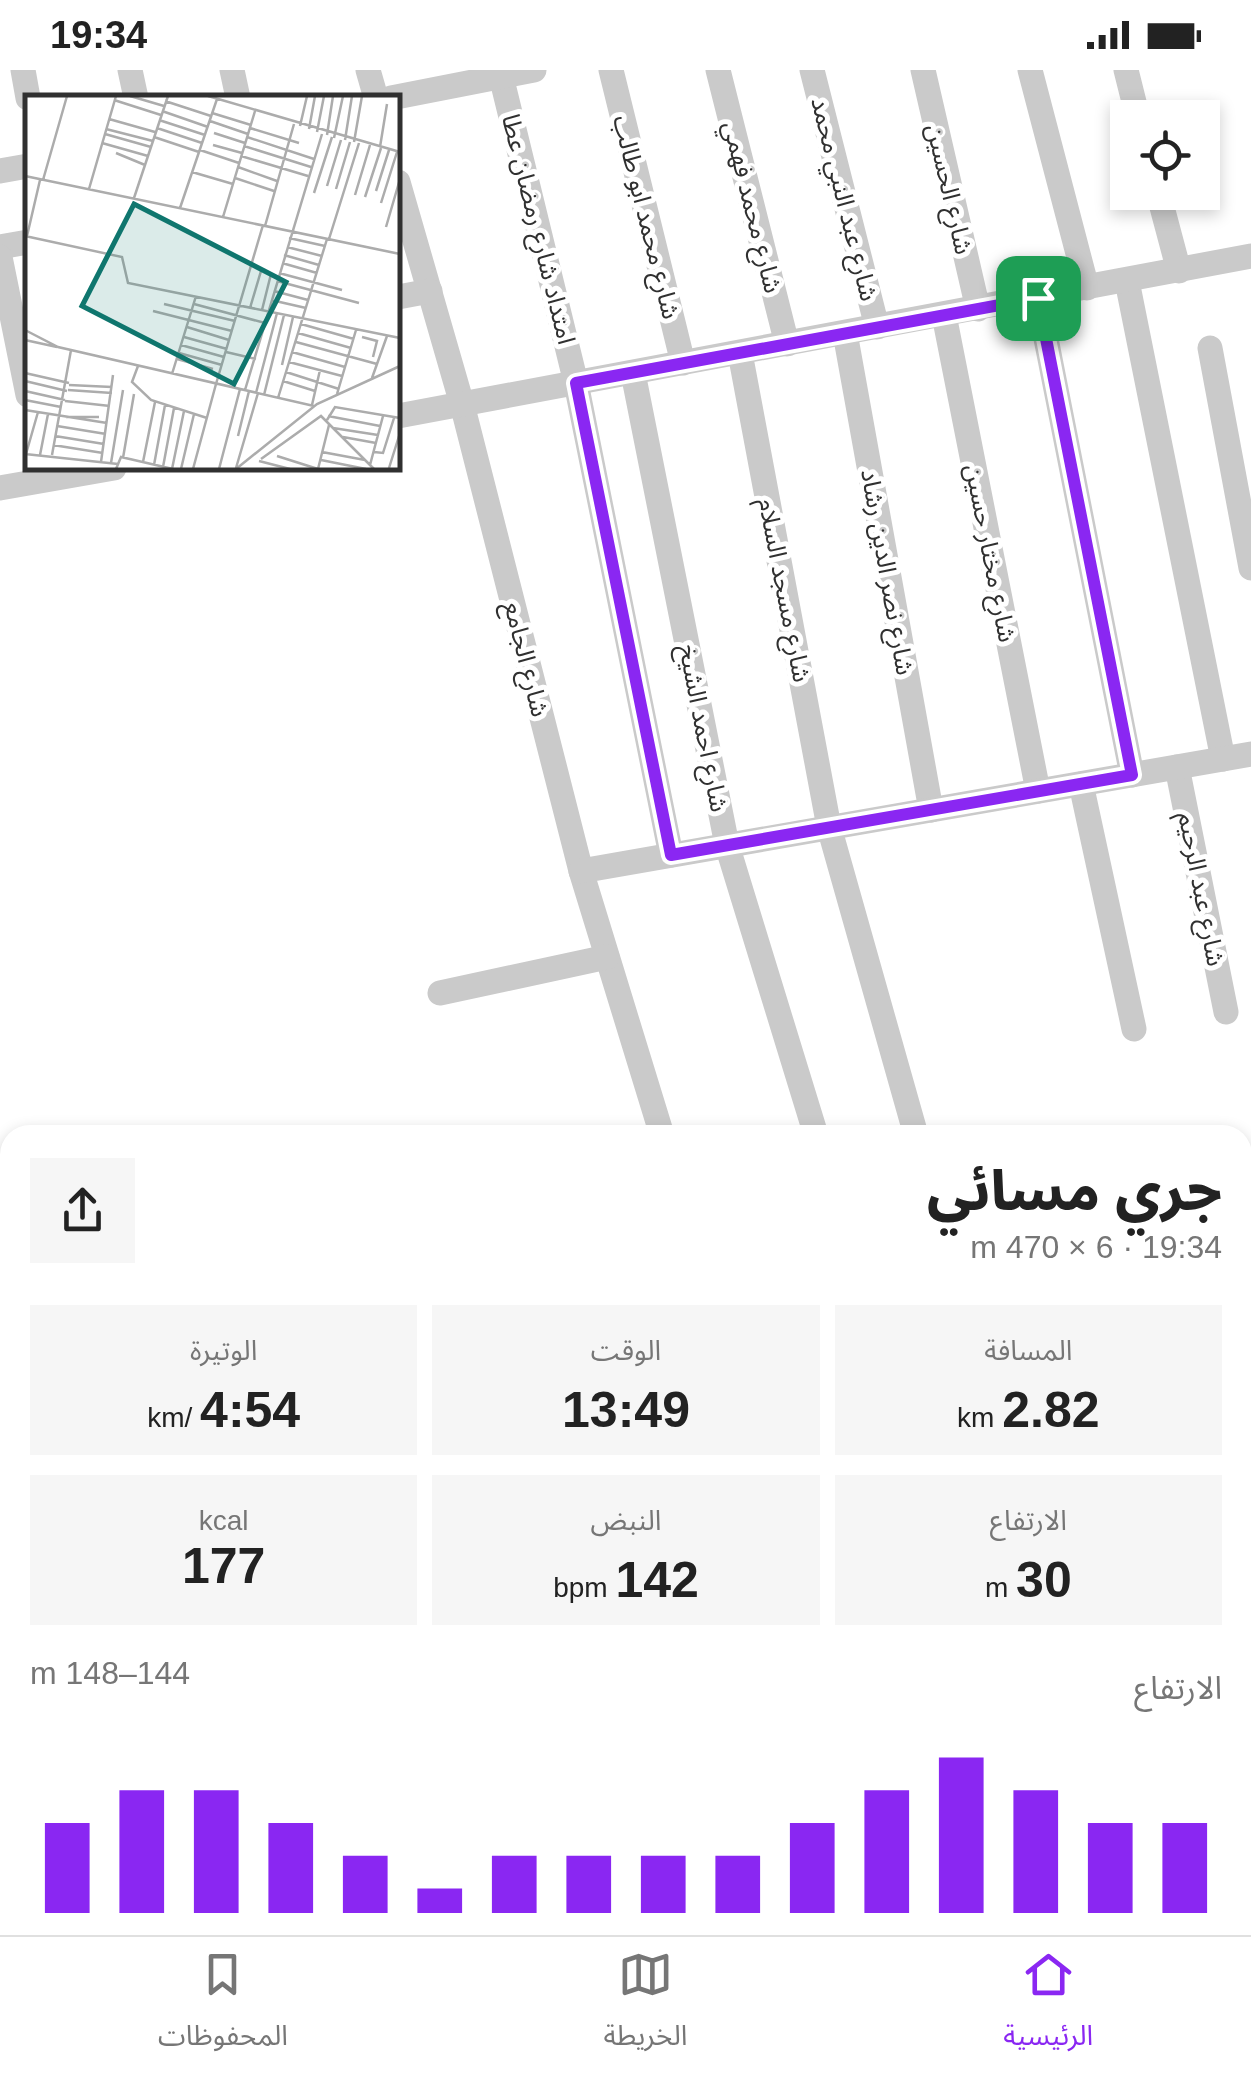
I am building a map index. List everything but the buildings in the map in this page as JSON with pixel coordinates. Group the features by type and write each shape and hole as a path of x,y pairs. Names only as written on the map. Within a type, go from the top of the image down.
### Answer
{"street":[{"path":"23,70 27,95"},
{"path":"130,70 135,95"},
{"path":"232,70 237,95"},
{"path":"368,70 375,95"},
{"path":"400,96 534,70"},
{"name":"شارع محمد ابو طالب","path":"611,70 684,363"},
{"name":"شارع محمد فهمي","path":"718,70 787,344"},
{"name":"شارع عبد النبي محمد","path":"812,70 877,327"},
{"name":"شارع الحسين","path":"923,70 978,308"},
{"path":"1030,70 1087,288"},
{"path":"1126,70 1134,100"},
{"name":"امتداد شارع رمضان عطا","path":"501,76 576,383 671,855"},
{"path":"0,171 25,167"},
{"name":"شارع الجامع","path":"400,189 462,404 580,871 659,1125"},
{"path":"1162,210 1178,272"},
{"path":"0,247 25,243"},
{"path":"400,416 1251,256"},
{"path":"0,257 24,363"},
{"path":"1127,281 1223,759"},
{"path":"400,297 430,291"},
{"path":"1038,298 1132,775"},
{"name":"شارع مختار حسين","path":"944,315 1038,792"},
{"name":"شارع نصر الدين رشاد","path":"845,334 931,810"},
{"path":"1210,348 1251,568"},
{"name":"شارع مسجد السلام","path":"740,353 829,828 913,1125"},
{"name":"شارع احمد الشيخ","path":"633,372 727,845 813,1125"},
{"path":"0,488 43,474 90,470"},
{"path":"580,871 1251,754"},
{"name":"شارع عبد الرحيم","path":"1177,767 1226,1012"},
{"path":"1080,784 1134,1029"},
{"path":"440,993 607,956"}],"route":[{"path":"1038,298 1132,775 671,855 576,383 1038,298"}]}
